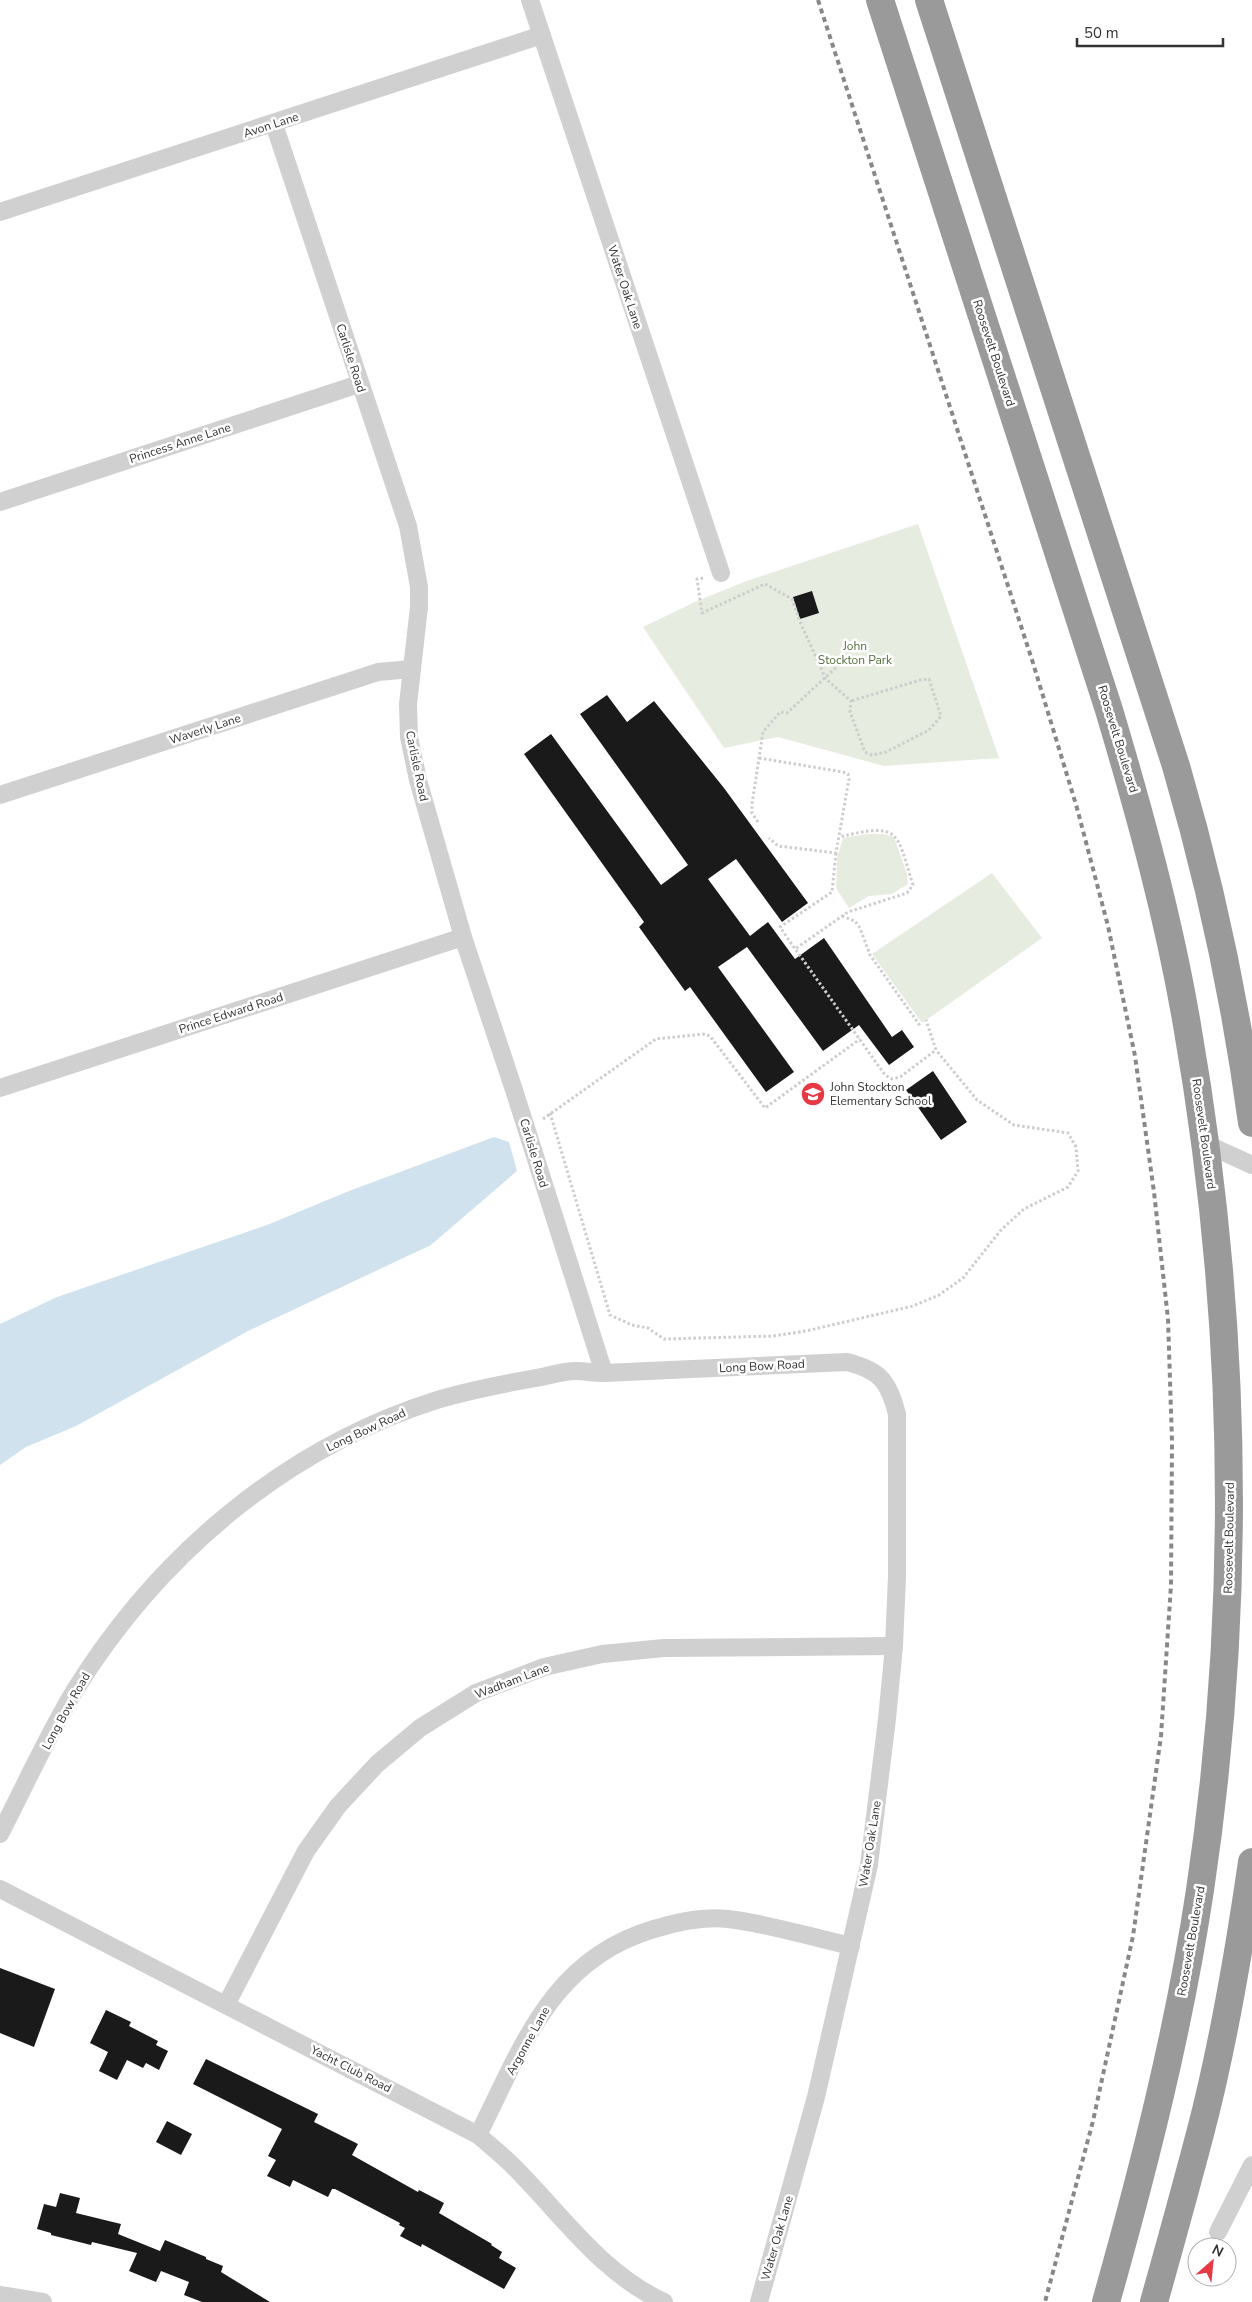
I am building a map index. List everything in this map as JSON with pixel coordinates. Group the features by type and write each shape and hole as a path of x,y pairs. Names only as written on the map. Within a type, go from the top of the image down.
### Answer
{"highway":[{"name":"Roosevelt Boulevard","path":"880,0 1134,792 1154,870 1187,1022 1206,1144 1221,1273 1227,1376 1230,1485 1228,1591 1222,1696 1201,1882 1183,1989 1160,2096 1106,2302"},
{"path":"929,0 1182,784 1223,960 1252,1123"},
{"path":"1154,2302 1201,2129 1218,2053 1252,1862"}],"street":[{"name":"Water Oak Lane","path":"530,0 721,573"},
{"name":"Avon Lane","path":"0,212 542,35"},
{"name":"Carlisle Road","path":"274,124 408,526 417,570 419,606 408,704 409,737 418,780 463,937 514,1090 604,1374"},
{"name":"Princess Anne Lane","path":"0,502 360,384"},
{"name":"Waverly Lane","path":"0,795 378,672 412,669"},
{"name":"Prince Edward Road","path":"0,1088 463,937"},
{"path":"1206,1144 1252,1165"},
{"name":"Long Bow Road","path":"0,1834 74,1692 127,1616 173,1563 221,1519 282,1474 339,1439 417,1407 475,1389 574,1371 604,1374 847,1362 866,1366 882,1377"},
{"name":"Water Oak Lane","path":"759,2302 816,2097 869,1865 888,1720 897,1576 897,1414 893,1395 882,1377"},
{"name":"Wadham Lane","path":"226,2004 306,1852 338,1806 377,1764 420,1728 476,1694 544,1667 602,1654 664,1648 894,1646"},
{"name":"Yacht Club Road","path":"0,1890 226,2004 478,2135 517,2170 583,2242 617,2274 650,2296 664,2302"},
{"name":"Argonne Lane","path":"478,2135 540,2014 558,1990 579,1967 604,1950 632,1935 681,1921 727,1919 851,1946"},
{"path":"1218,2232 1252,2166"},
{"path":"0,2295 43,2302"}],"path":[{"path":"721,573 697,579 702,613 765,584 792,599 800,622 826,679 851,702"},
{"path":"758,822 752,813 762,732 780,712 787,713 826,679 842,660"},
{"path":"929,679 942,716 929,730 886,752 872,755 865,752 859,740 850,712 851,702 920,680 929,679"},
{"path":"759,758 848,774 849,779 836,853 832,892 780,927 885,1075 892,1079 900,1077 936,1050"},
{"path":"796,949 841,916 872,903 907,893 913,885 903,849 896,836 886,831 865,830 839,837"},
{"path":"769,838 778,846 836,853"},
{"path":"841,916 855,921 860,928 870,955 921,1027"},
{"path":"550,1113 610,1315 632,1325 648,1328 664,1340 773,1336 806,1331 913,1306 940,1295 963,1278 1001,1230 1024,1209 1068,1187 1078,1171 1076,1147 1068,1133 1014,1125 977,1100 936,1050 926,1020"},
{"path":"542,1119 656,1039 705,1034 710,1036 765,1108 860,1039"}],"green space":[{"name":"John Stockton Park","path":"918,524 999,758 884,766 778,737 724,748 643,627 697,601 744,582"},
{"path":"867,834 883,834 894,837 907,874 908,884 892,894 869,896 849,908 836,888 837,858 843,838"},
{"path":"992,873 1042,938 922,1023 872,954"}],"water":[{"path":"494,1137 509,1142 517,1171 431,1245 248,1331 76,1426 26,1447 0,1465 0,1324 57,1297 267,1225 349,1191"}],"building":[{"path":"812,591 819,613 800,619 793,597"},
{"path":"607,695 627,722 654,701 724,788 808,903 782,922 736,859 708,879 750,936 768,922 795,959 824,938 892,1037 902,1030 914,1047 889,1065 859,1025 823,1051 747,947 718,967 794,1072 766,1092 690,987 685,991 639,927 644,922 524,754 551,734 661,885 688,865 580,714"},
{"path":"933,1071 967,1122 941,1140 906,1090"},
{"path":"0,1968 55,1989 34,2047 0,2033"},
{"path":"106,2010 131,2022 129,2026 158,2041 156,2045 168,2051 159,2070 146,2063 143,2068 127,2060 117,2080 99,2071 108,2052 90,2043"},
{"path":"206,2059 318,2114 314,2122 358,2144 352,2155 418,2192 419,2190 444,2203 439,2213 492,2244 502,2252 499,2258 516,2268 504,2289 422,2244 421,2247 400,2236 405,2228 399,2225 400,2223 335,2189 332,2189 328,2197 293,2180 290,2187 267,2176 276,2160 268,2156 282,2129 193,2084"},
{"path":"167,2121 192,2134 181,2155 156,2142"},
{"path":"60,2193 80,2198 76,2213 121,2224 118,2234 160,2251 165,2240 206,2257 206,2259 223,2266 221,2272 270,2302 202,2302 184,2295 189,2282 161,2271 156,2282 129,2271 137,2253 92,2242 91,2245 51,2235 51,2233 37,2229 44,2204 56,2207"}],"railway":[{"path":"818,0 1033,663 1077,808 1108,926 1135,1056 1154,1192 1168,1319 1172,1441 1171,1585 1161,1736 1133,1936 1093,2121 1045,2302"}],"place":[{"name":"John Stockton Elementary School","path":"813,1094"}]}
